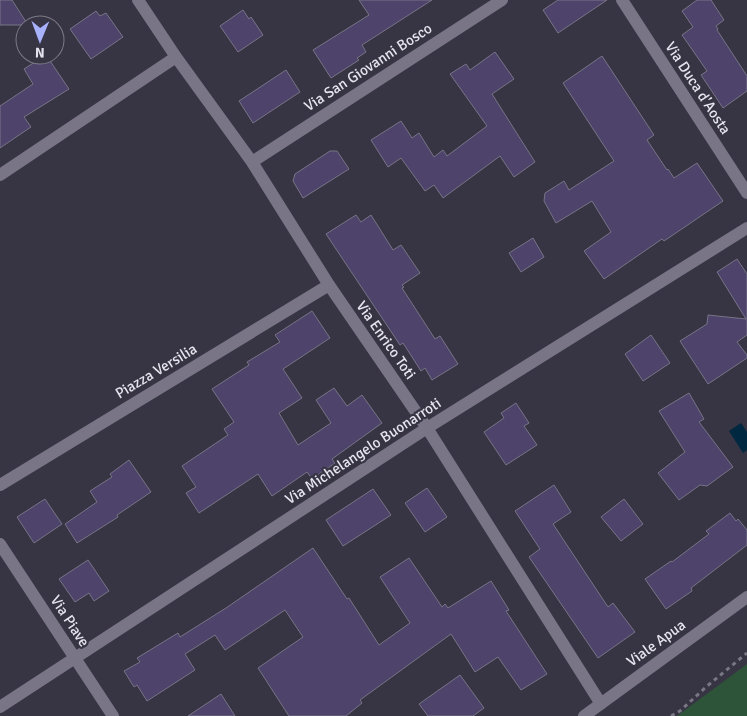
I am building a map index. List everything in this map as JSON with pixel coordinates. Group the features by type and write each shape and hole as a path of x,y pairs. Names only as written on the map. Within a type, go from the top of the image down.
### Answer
{"street":[{"name":"Via Enrico Toti","path":"138,0 176,57 252,162 328,285 427,428 600,704"},
{"name":"Via San Giovanni Bosco","path":"252,162 502,0"},
{"name":"Via Duca d'Aosta","path":"622,0 747,193"},
{"path":"0,175 176,57"},
{"name":"Via Michelangelo Buonarroti","path":"0,707 427,428 747,228"},
{"name":"Piazza Versilia","path":"0,485 328,285"},
{"name":"Via Piave","path":"0,544 112,716"},
{"name":"Viale Apua","path":"584,716 747,597"}],"path":[{"path":"672,716 747,653"}],"green space":[{"path":"747,664 747,716 677,716"}],"water":[{"path":"741,423 747,432 747,450 743,453 729,431"}],"building":[{"path":"0,0 12,0 22,15 15,15 15,25 0,25"},
{"path":"359,0 432,0 362,45 366,52 357,58 359,60 331,78 313,50 369,15"},
{"path":"558,0 607,0 558,33 543,10"},
{"path":"697,0 711,0 724,20 716,26 717,30 747,76 747,91 723,108 701,75 707,71 682,35 693,27 682,11"},
{"path":"243,10 249,19 251,17 263,35 238,52 220,26"},
{"path":"96,11 100,16 106,13 123,37 91,59 70,29"},
{"path":"495,52 514,79 492,94 535,162 514,177 500,156 443,198 434,185 425,191 401,158 388,167 371,140 401,121 412,138 419,133 434,157 443,150 447,156 487,126 450,74 466,64 470,70"},
{"path":"602,56 654,135 647,140 667,170 674,178 697,163 723,201 664,241 662,239 604,279 584,251 611,232 592,201 556,223 544,201 545,193 564,181 569,190 614,161 563,83"},
{"path":"30,65 53,65 69,89 24,117 31,127 0,148 0,106 33,84 24,69"},
{"path":"286,70 300,92 253,123 239,101"},
{"path":"330,151 337,151 349,169 303,198 293,181 295,174"},
{"path":"356,215 361,222 371,215 393,250 401,245 420,273 402,285 404,287 402,288 435,339 440,336 458,364 432,380 425,368 421,371 403,343 400,345 326,234"},
{"path":"533,238 544,257 521,272 509,253"},
{"path":"737,259 747,274 747,335 737,342 747,355 747,358 708,384 680,341 707,324 708,315 746,319 717,272"},
{"path":"312,311 330,338 283,369 302,398 279,413 298,445 331,423 316,400 334,388 347,406 362,395 382,423 332,459 335,463 312,479 307,472 272,496 258,474 199,513 186,493 196,487 182,466 228,435 224,429 234,422 212,389 249,365 247,362 280,342 275,335"},
{"path":"651,335 670,363 643,381 625,354"},
{"path":"689,393 704,419 699,422 733,467 707,486 700,485 679,500 658,473 685,452 659,411"},
{"path":"516,403 529,423 524,426 537,445 506,465 484,432 504,418 501,413"},
{"path":"129,460 151,492 117,515 118,517 77,543 65,524 97,502 90,491 112,477 110,474"},
{"path":"554,485 571,512 553,524 608,607 613,603 635,632 598,658 529,557 540,549 515,511"},
{"path":"427,488 447,517 425,532 405,503"},
{"path":"373,489 391,515 343,546 326,520"},
{"path":"45,499 62,524 34,543 17,517"},
{"path":"624,499 643,524 621,541 601,517"},
{"path":"730,513 747,530 747,545 691,588 692,591 666,609 645,579 672,562 709,534 706,531"},
{"path":"313,548 347,599 349,598 379,645 410,623 380,577 409,558 442,607 445,604 448,608 491,581 509,610 506,611 547,674 521,690 498,657 475,672 451,634 360,700 362,703 346,716 289,716 258,668 303,637 285,610 225,650 215,635 185,654 195,670 147,701 137,685 134,687 124,671 140,662 137,658 178,633 180,637"},
{"path":"88,560 109,591 94,601 89,593 75,602 59,579"},
{"path":"460,675 484,708 473,716 428,716 419,704"},
{"path":"221,694 235,716 188,716"}]}
